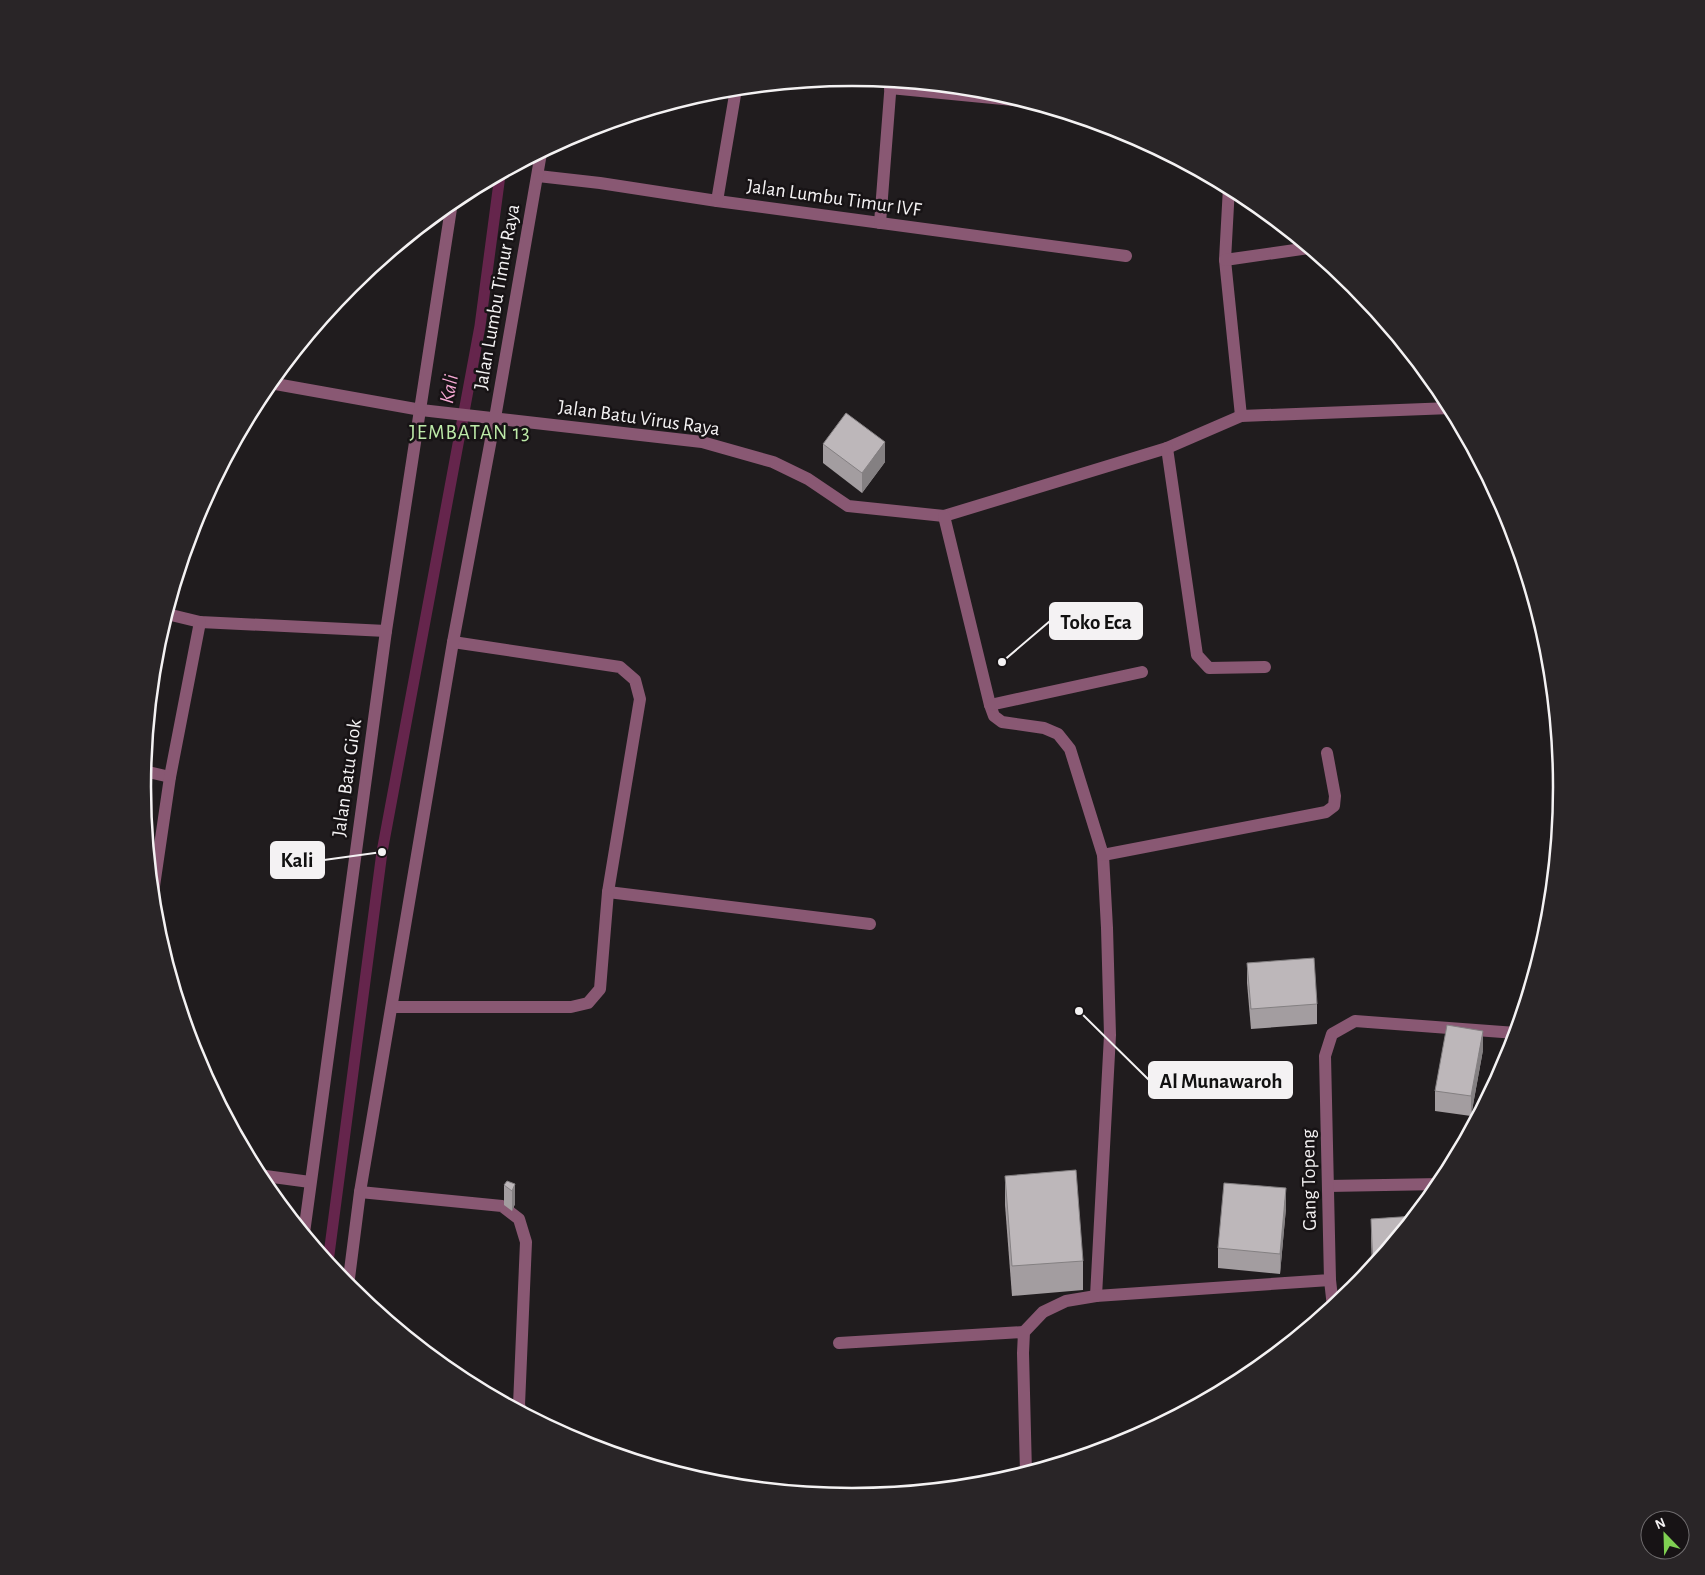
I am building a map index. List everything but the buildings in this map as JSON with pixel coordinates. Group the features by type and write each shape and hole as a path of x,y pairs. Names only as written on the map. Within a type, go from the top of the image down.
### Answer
{"street":[{"path":"880,223 890,88"},
{"path":"717,201 735,97"},
{"name":"Jalan Lumbu Timur Raya","path":"360,1192 453,642 495,418 540,160"},
{"name":"Jalan Lumbu Timur IVF","path":"538,176 1126,256"},
{"path":"1228,195 1225,260 1241,416"},
{"path":"421,410 450,213"},
{"path":"1225,260 1301,249"},
{"path":"278,385 421,410 495,418"},
{"path":"1096,1296 1110,1035 1103,855 1070,749 1058,734 1044,728 1002,722 994,716 944,516 1167,448 1241,416 1442,408"},
{"name":"Jalan Batu Giok","path":"305,1225 386,631 421,410"},
{"name":"Jalan Batu Virus Raya","path":"495,418 702,442 773,462 808,479 848,506 944,516"},
{"path":"1167,448 1197,655 1209,668 1265,667"},
{"path":"173,615 200,622 386,631"},
{"path":"156,871 170,777 200,622"},
{"path":"392,1007 571,1007 588,1003 600,989 608,892 640,699 635,680 620,667 453,642"},
{"path":"990,705 1142,672"},
{"path":"1103,855 1326,812 1334,806 1335,796 1327,753"},
{"path":"152,773 170,777"},
{"path":"608,892 870,924"},
{"name":"Gang Topeng","path":"1332,1298 1330,1280 1325,1056 1332,1034 1355,1020 1509,1032"},
{"path":"268,1176 310,1182"},
{"path":"1328,1186 1431,1184"},
{"path":"349,1275 360,1192 502,1206 519,1219 526,1242 519,1404"},
{"path":"1026,1467 1024,1332 1043,1312 1066,1301 1096,1296 1330,1280"},
{"path":"839,1343 1024,1332"}],"waterway":[{"name":"Kali","path":"329,1254 382,852 480,326 499,182"}],"place":[{"name":"Toko Eca","path":"1002,662"},
{"name":"Kali","path":"382,852"},
{"name":"Al Munawaroh","path":"1079,1011"}],"district":[{"name":"JEMBATAN 13","path":"470,432"}]}
